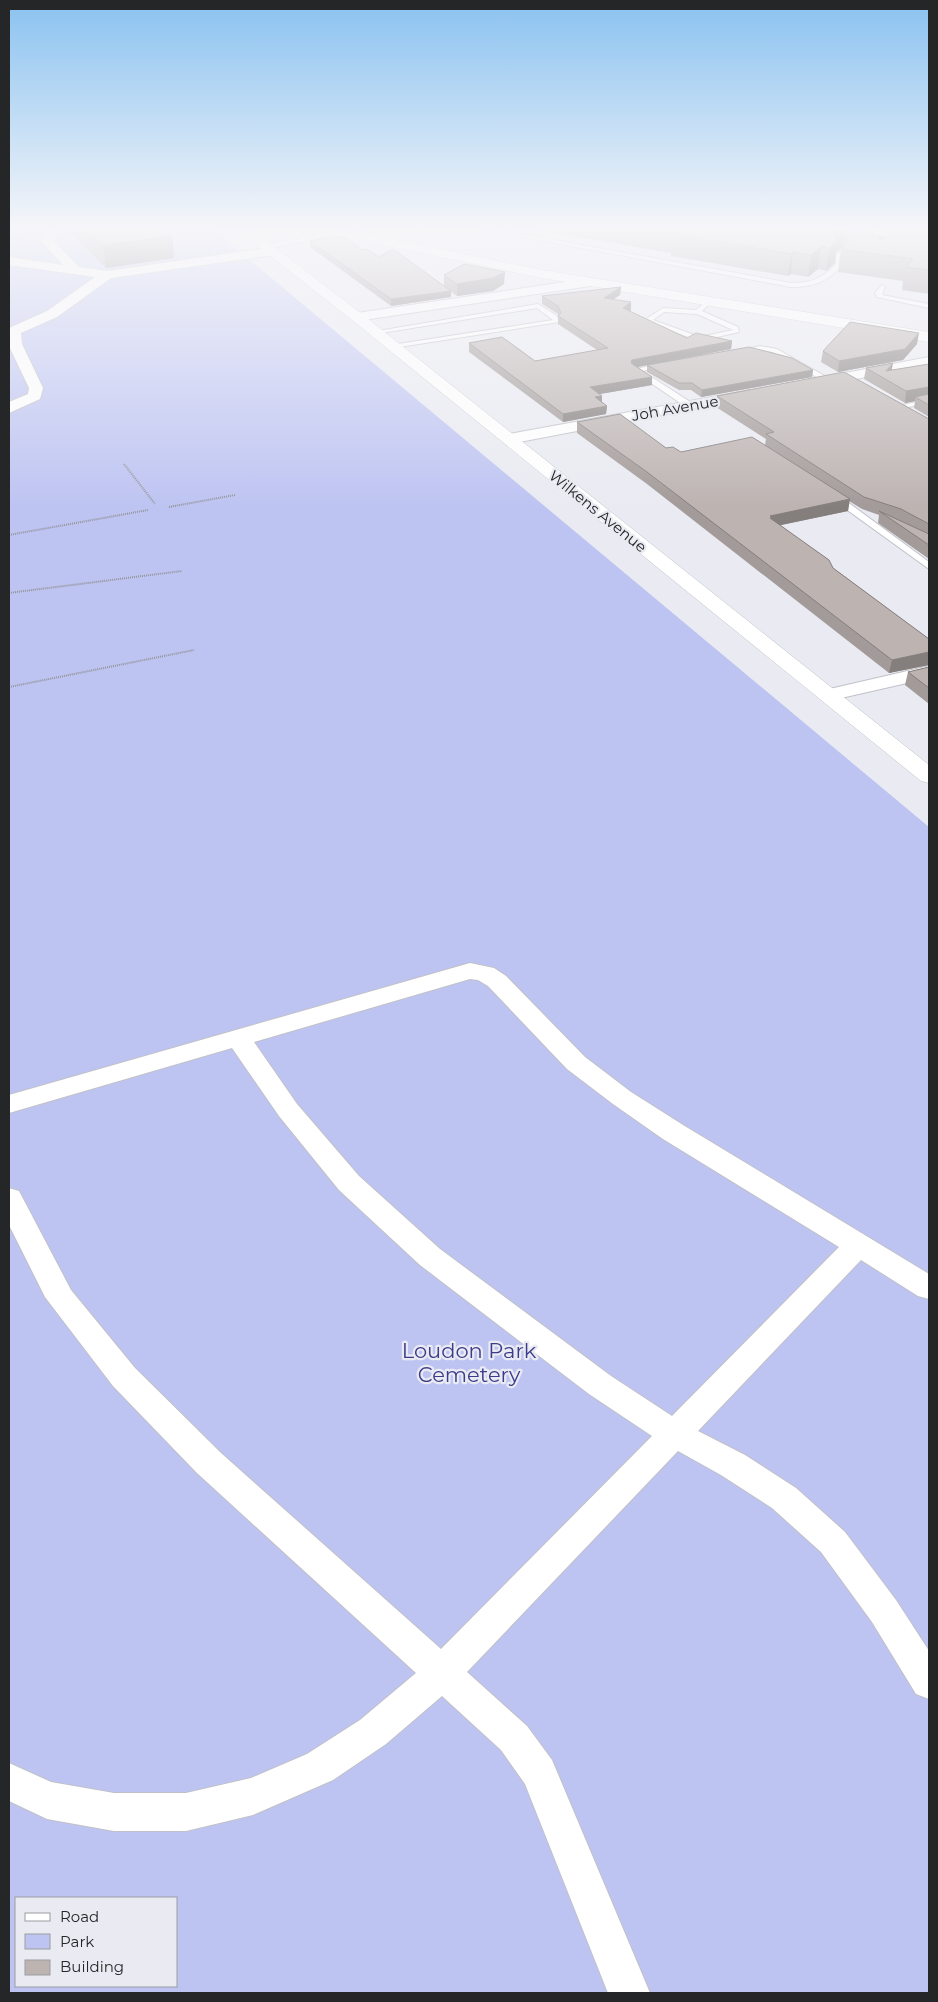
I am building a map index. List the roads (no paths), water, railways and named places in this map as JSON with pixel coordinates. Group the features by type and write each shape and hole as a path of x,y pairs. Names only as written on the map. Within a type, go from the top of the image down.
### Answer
{"main road":[{"name":"Wilkens Avenue","path":"360,319 929,776"},
{"path":"797,319 929,337"},
{"path":"901,319 929,324"}],"street":[{"path":"9,408 35,396 36,388 11,332 40,319"},
{"path":"800,385 929,361"},
{"path":"846,377 864,387"},
{"name":"Joh Avenue","path":"509,439 764,392"},
{"path":"894,404 922,420"},
{"path":"828,695 929,672"},
{"path":"9,1104 463,973 485,973 497,981 546,1035 576,1062 622,1098 673,1132 857,1246 929,1288"},
{"path":"237,1037 288,1110 349,1183 438,1263 600,1385 674,1434 733,1466 784,1498 833,1542 884,1611 929,1682"},
{"path":"9,1198 60,1297 124,1377 209,1463 514,1738 539,1773 620,1967 629,1993"},
{"path":"9,1781 47,1800 114,1812 186,1812 253,1796 320,1767 374,1732 442,1673 857,1246"}],"lane":[{"path":"375,332 450,319"},
{"path":"393,346 557,321 556,319"},
{"path":"649,319 650,322 700,339 737,331 736,328 723,319"},
{"path":"420,324 440,339"},
{"path":"732,353 760,348 776,350 828,380"},
{"path":"674,363 636,370 689,405"},
{"path":"894,404 929,401"},
{"path":"823,489 854,509 877,530 929,566"},
{"path":"854,509 888,522"}],"park label":[{"name":"Loudon Park Cemetery","path":"469,1362"}]}
